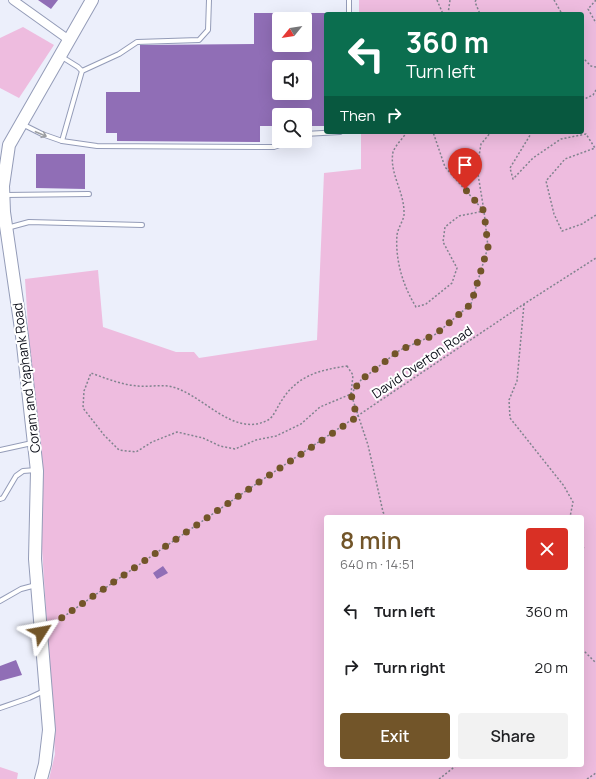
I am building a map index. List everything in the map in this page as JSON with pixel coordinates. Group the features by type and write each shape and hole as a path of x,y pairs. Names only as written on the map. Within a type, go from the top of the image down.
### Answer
{"main road":[{"name":"Coram and Yaphank Road","path":"41,779 45,764 49,730 36,559 36,470 22,336 6,228 3,195 4,171 9,145 92,0"}],"street":[{"path":"13,0 69,40"}],"lane":[{"path":"62,141 82,71 119,54 137,42 199,40 208,30 209,0"},
{"path":"349,0 349,12"},
{"path":"60,55 82,71"},
{"path":"21,124 62,141 97,146 272,147"},
{"path":"312,134 324,133"},
{"path":"3,195 88,194"},
{"path":"6,228 29,222 142,225"},
{"path":"0,450 34,442"},
{"path":"0,499 3,498 16,476 23,471 36,470"},
{"path":"0,601 21,589 38,585"},
{"path":"0,708 29,698 46,690"}],"path":[{"path":"437,0 442,12"},
{"path":"448,12 450,0"},
{"path":"476,0 475,2 479,12"},
{"path":"554,0 561,12"},
{"path":"596,0 588,9 596,23"},
{"path":"584,59 591,66 596,67"},
{"path":"584,99 593,95 596,90"},
{"path":"406,134 393,151 394,176 402,195 405,213 397,233 397,255 408,294 416,307 426,304 452,283 457,268 443,242 445,227 459,216 484,211"},
{"path":"434,134 445,167 484,211"},
{"path":"385,515 368,445 357,417 351,394 353,375 347,366 309,374 287,392 270,419 256,424 239,423 219,414 193,396 169,386 136,386 90,373 84,391 83,408 104,435 119,450 136,452 152,442 177,432 203,438 220,446 235,450 256,440 276,436 301,424 320,407 351,394 361,380 400,350 436,334 471,304 488,247 477,168 481,144 489,134"},
{"path":"531,134 510,168 513,179 533,158 561,139 586,134 595,148 565,159 546,181 554,214 562,231 582,224 596,215"},
{"name":"David Overton Road","path":"41,632 262,480 524,304 596,258"},
{"path":"524,304 517,381 509,400 510,418 564,486 573,502 570,515"},
{"path":"584,651 596,663"},
{"path":"439,779 454,767"},
{"path":"587,779 596,773"}],"shaded area":[{"path":"359,0 596,0 596,779 49,779 55,754 25,279 98,270 103,327 176,352 194,352 199,358 317,340 324,173 361,169 361,134 584,134 584,12 359,12"},
{"path":"23,27 54,45 19,98 0,88 0,38"},
{"path":"0,767 18,773 17,779 0,779"}],"building":[{"path":"38,0 58,0 51,9"},
{"path":"254,13 272,13 272,52 312,52 312,13 324,13 324,126 312,126 312,108 272,108 272,126 260,126 260,142 117,141 117,133 106,133 106,92 140,92 140,45 254,44"},
{"path":"36,154 85,154 85,189 36,188"},
{"path":"163,566 168,573 157,579 153,573"},
{"path":"16,660 22,675 0,681 0,666"}],"route":[{"path":"41,632 110,586 262,480 357,417 351,394 361,380 400,350 436,334 471,304 488,247 484,211 465,189"}]}
